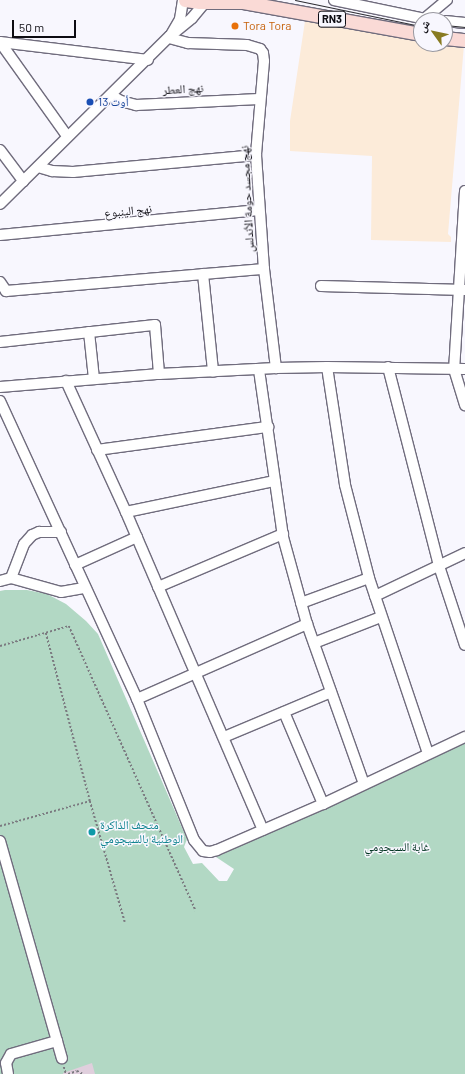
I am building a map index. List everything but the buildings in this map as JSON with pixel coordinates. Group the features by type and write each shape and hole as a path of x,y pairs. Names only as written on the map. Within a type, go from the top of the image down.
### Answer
{"main road":[{"name":"RN3","path":"184,0 242,1 413,33"},
{"path":"453,39 465,40"}],"street":[{"path":"170,37 180,19 184,0"},
{"path":"334,0 413,17"},
{"path":"435,12 447,0"},
{"path":"0,204 67,136 148,60 170,37 192,18 206,1"},
{"path":"453,22 465,23"},
{"name":"نهج مجسد حومة الأندلس","path":"170,37 188,43 247,45 260,49 263,53 264,61 259,99 256,155 264,269 276,368"},
{"path":"0,42 148,60"},
{"path":"0,42 67,136"},
{"name":"نهج العطر","path":"111,95 121,101 136,105 259,99"},
{"path":"0,150 23,181"},
{"path":"38,166 52,170 73,172 256,155"},
{"path":"465,191 461,290 454,369 465,405"},
{"name":"نهج الينبوع","path":"0,235 259,210"},
{"path":"0,282 6,291 264,269"},
{"path":"203,274 213,371"},
{"path":"322,286 461,290"},
{"path":"0,342 155,325 159,374"},
{"path":"89,332 94,379"},
{"path":"327,367 345,485 369,578 381,618 428,753"},
{"path":"388,367 439,566 465,645"},
{"path":"0,387 159,374 276,368 388,367 465,369"},
{"path":"259,370 283,534 307,624 364,784"},
{"path":"66,381 137,537 263,830"},
{"path":"0,401 61,532 84,588 137,699 198,847 210,852 323,804 428,753 465,737"},
{"path":"98,450 268,427"},
{"path":"126,512 275,480"},
{"path":"11,578 24,544 32,535 39,532 61,532"},
{"path":"158,587 283,534"},
{"path":"75,565 137,537"},
{"path":"375,596 465,553"},
{"path":"0,581 11,578 61,592 84,588"},
{"path":"301,603 369,578"},
{"path":"314,643 381,618"},
{"path":"137,699 307,624"},
{"path":"224,737 331,692"},
{"path":"284,712 323,804"},
{"path":"0,841 62,1058"},
{"path":"8,1074 6,1063 11,1054 57,1041"}],"path":[{"path":"0,646 69,626 196,911"},
{"path":"46,633 90,801 125,922"},
{"path":"0,826 90,801"},
{"path":"68,1074 77,1071 83,1074"}],"shaded area":[{"path":"305,21 413,37 413,52 453,52 453,45 464,45 448,234 451,237 451,242 371,240 372,156 290,151 290,121"}],"green space":[{"name":"متحف الذاكرة الوطنية بالسيجومي","path":"27,590 47,594 66,604 86,621 98,634 187,839 184,847 193,864 202,863 219,881 227,881 234,869 216,857 285,826 465,736 465,1074 0,1074 0,591"}],"tram line":[{"path":"295,0 413,24"},
{"path":"453,26 465,27"}],"place":[{"name":"Tora Tora","path":"235,26"},
{"name":"13 أوت","path":"90,102"},
{"name":"متحف الذاكرة الوطنية بالسيجومي","path":"92,832"}],"park label":[{"name":"غابة السيجومي","path":"397,847"}]}
